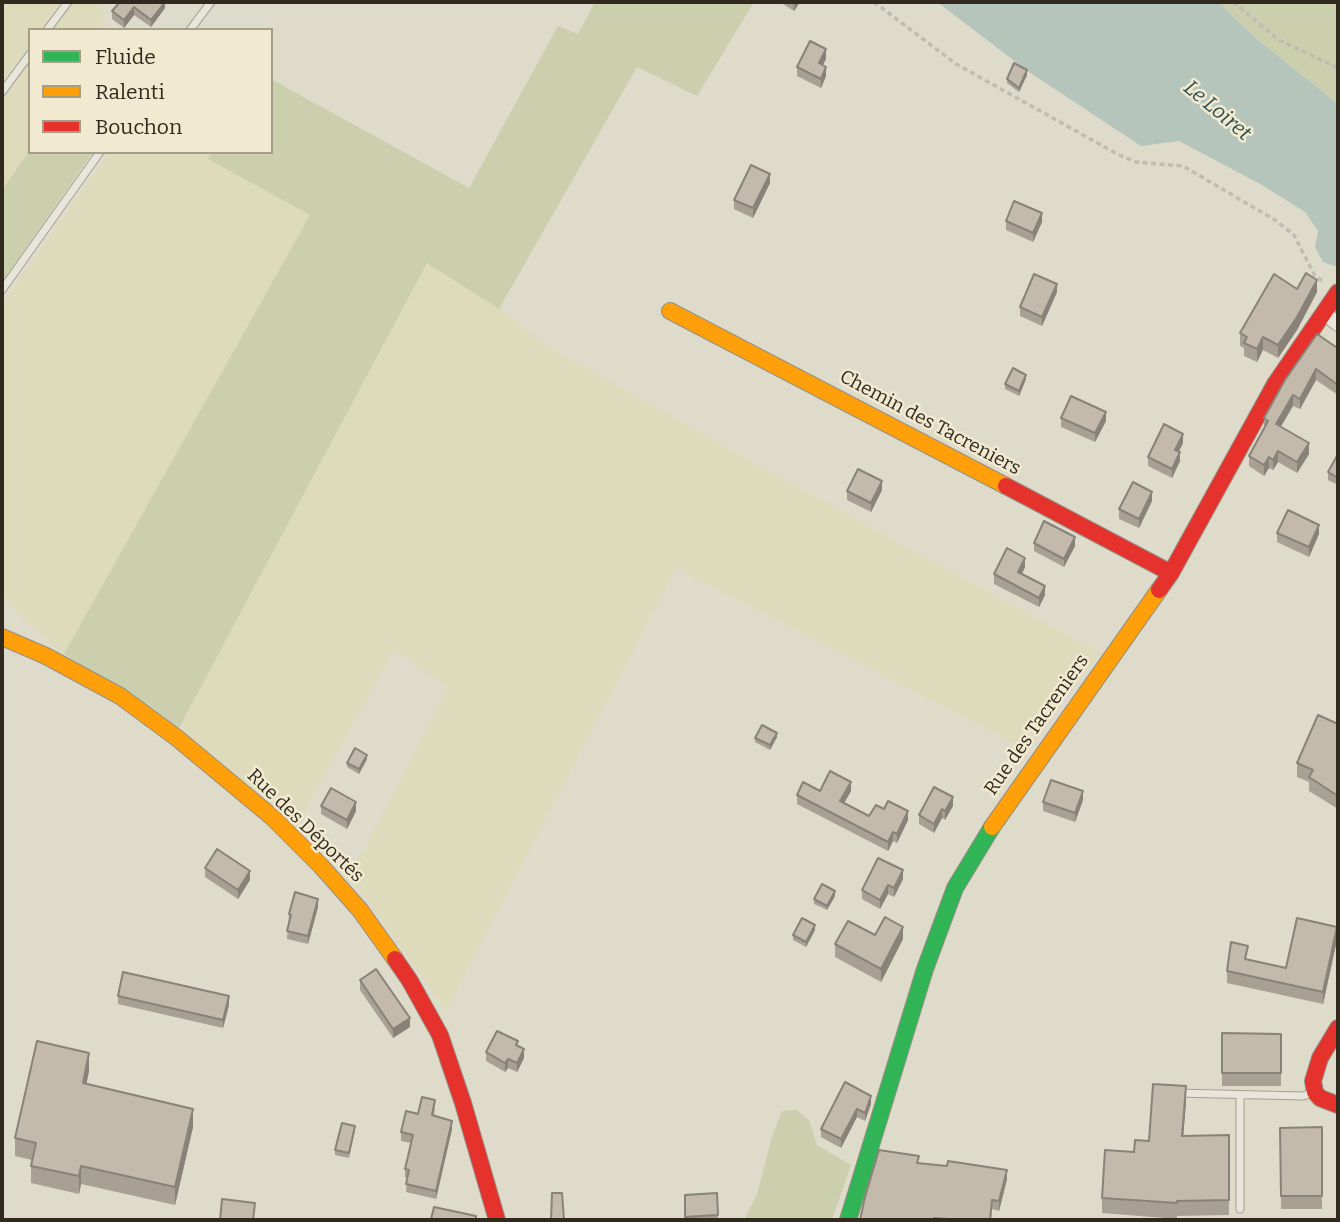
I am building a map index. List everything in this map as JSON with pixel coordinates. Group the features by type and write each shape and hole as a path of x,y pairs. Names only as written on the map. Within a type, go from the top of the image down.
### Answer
{"street":[{"name":"Rue des Tacreniers","path":"848,1220 925,968 955,888 999,815 1171,573 1275,384 1324,313 1334,289"},
{"name":"Chemin des Tacreniers","path":"670,311 1171,573"},
{"path":"1324,313 1338,324"},
{"name":"Rue des Déportés","path":"2,637 46,656 120,696 177,738 272,817 360,910 410,981 440,1035 463,1102 497,1220"},
{"path":"1338,1028 1315,1070 1315,1092 1320,1098 1338,1105"}],"lane":[{"path":"48,28 68,2"},
{"path":"192,28 211,2"},
{"path":"2,92 28,57"},
{"path":"2,290 99,154"},
{"path":"1164,1093 1303,1096 1315,1092"},
{"path":"1240,1095 1240,1209"}],"path":[{"path":"874,2 956,64 1119,155 1143,163 1183,166 1275,219 1294,235 1315,276 1334,289"},
{"path":"1233,2 1279,40 1338,68"}],"shaded area":[{"path":"2,2 61,2 42,28 28,28 28,47 2,83"},
{"path":"73,2 95,2 104,9 103,28 54,28"},
{"path":"28,65 28,153 2,190 2,100"},
{"path":"108,154 210,154 208,159 311,215 64,654 18,614 2,594 2,304"},
{"path":"428,263 499,309 546,345 1100,653 1017,745 676,568 446,1011 350,876 448,688 394,650 294,830 178,730"}],"green space":[{"path":"595,2 754,2 697,96 637,67 499,309 427,263 178,730 64,654 310,215 208,159 211,154 273,154 273,80 469,188 558,26 578,34"},
{"path":"1218,2 1338,2 1338,104 1258,40"},
{"path":"28,153 92,154 2,282 2,190"},
{"path":"797,1110 809,1120 817,1145 851,1165 832,1220 744,1220 757,1194 782,1111"}],"water":[{"name":"Le Loiret","path":"937,2 1218,2 1258,40 1338,104 1338,267 1323,262 1315,247 1318,231 1305,212 1262,185 1179,141 1141,146 1029,72"}],"building":[{"path":"120,2 165,2 151,20 134,7 124,20 112,11"},
{"path":"810,41 826,49 819,63 826,67 821,79 797,67"},
{"path":"1014,63 1027,70 1019,88 1007,79"},
{"path":"751,165 770,174 753,208 734,200"},
{"path":"1014,201 1042,213 1033,233 1006,221"},
{"path":"1306,273 1317,280 1278,345 1263,337 1257,349 1244,343 1247,337 1240,333 1274,274 1297,289"},
{"path":"1034,274 1057,284 1042,317 1020,307"},
{"path":"1317,334 1336,347 1338,344 1338,385 1316,369 1300,399 1293,395 1276,424 1309,443 1297,462 1278,451 1273,460 1269,457 1264,465 1249,456 1268,421 1264,418 1285,380"},
{"path":"1013,368 1026,375 1019,391 1005,384"},
{"path":"1071,396 1106,412 1095,433 1061,418"},
{"path":"1164,424 1183,434 1175,450 1180,452 1172,469 1148,457"},
{"path":"1338,454 1338,478 1328,472"},
{"path":"858,469 882,481 871,503 847,491"},
{"path":"1133,482 1152,492 1139,519 1119,509"},
{"path":"1288,510 1319,525 1309,547 1277,533"},
{"path":"1044,521 1075,537 1064,559 1034,543"},
{"path":"1007,548 1025,558 1018,572 1045,586 1039,598 994,574"},
{"path":"1318,715 1338,724 1338,796 1309,777 1313,770 1297,763"},
{"path":"762,725 777,733 770,745 755,738"},
{"path":"355,748 367,755 359,769 347,763"},
{"path":"830,771 851,782 840,801 869,816 876,805 884,809 888,801 908,811 897,834 893,832 888,842 797,795 803,782 820,791"},
{"path":"1051,780 1083,791 1075,813 1043,802"},
{"path":"934,787 953,797 934,824 919,815"},
{"path":"331,788 356,802 347,820 321,806"},
{"path":"217,849 250,871 238,890 205,868"},
{"path":"878,858 903,870 894,888 888,885 880,900 862,890"},
{"path":"822,884 835,891 827,906 814,899"},
{"path":"295,892 318,899 308,936 287,931"},
{"path":"885,917 903,927 881,969 835,944 848,921 875,935"},
{"path":"802,918 815,925 806,942 793,935"},
{"path":"1297,918 1337,927 1323,992 1227,971 1231,942 1248,946 1245,959 1286,968"},
{"path":"376,969 410,1018 393,1029 360,980"},
{"path":"123,972 229,996 223,1020 118,996"},
{"path":"497,1031 518,1041 516,1045 524,1049 517,1063 508,1059 505,1063 486,1052"},
{"path":"1222,1033 1281,1034 1281,1073 1222,1073"},
{"path":"37,1041 89,1053 83,1083 193,1109 175,1187 81,1166 79,1176 31,1166 36,1143 15,1138"},
{"path":"845,1082 871,1096 865,1113 857,1109 841,1139 821,1129"},
{"path":"1153,1084 1186,1086 1182,1136 1229,1135 1229,1200 1177,1203 1102,1198 1105,1150 1134,1152 1135,1140 1149,1141"},
{"path":"422,1097 435,1100 432,1115 452,1121 436,1191 406,1184 409,1170 405,1169 413,1135 401,1132 406,1111 418,1114"},
{"path":"342,1123 355,1126 349,1153 335,1150"},
{"path":"1322,1127 1322,1196 1281,1196 1280,1128"},
{"path":"879,1150 919,1156 917,1163 947,1166 948,1161 1007,1170 999,1201 992,1200 990,1220 860,1220"},
{"path":"552,1193 562,1193 564,1220 551,1220"},
{"path":"717,1193 718,1215 685,1217 685,1195"},
{"path":"222,1199 255,1203 253,1220 220,1220"},
{"path":"434,1207 476,1216 476,1220 431,1219"}],"traffic: fast":[{"path":"848,1220 925,969 955,888 992,827"}],"traffic: slow":[{"path":"670,311 1006,486"},
{"path":"992,827 1159,590"},
{"path":"2,637 46,656 120,696 177,738 272,817 321,866 360,910 395,959"}],"traffic: jam":[{"path":"1159,590 1171,573 1275,384 1338,292"},
{"path":"1006,486 1171,573"},
{"path":"395,959 440,1035 497,1220"},
{"path":"1338,1028 1320,1058 1313,1081 1315,1092 1320,1098 1338,1105"}]}
